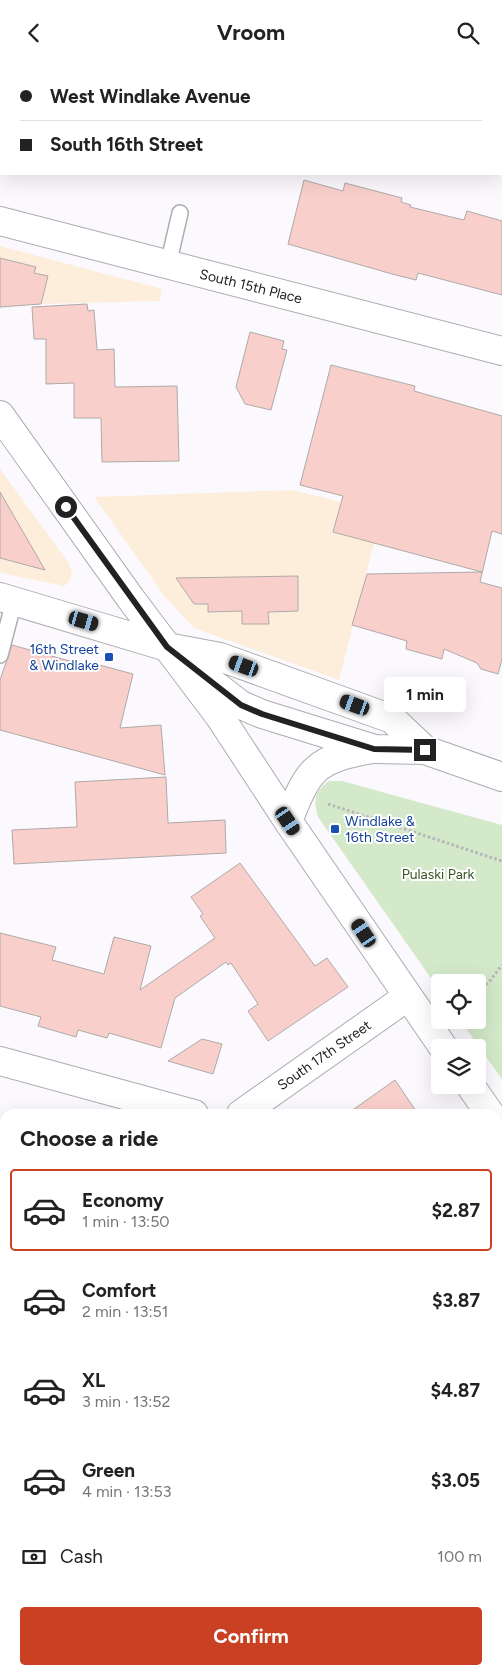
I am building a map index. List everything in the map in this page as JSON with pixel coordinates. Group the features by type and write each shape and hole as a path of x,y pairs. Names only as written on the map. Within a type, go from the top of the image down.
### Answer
{"street":[{"name":"South 15th Place","path":"0,221 502,351"},
{"path":"0,415 167,647 220,717 288,821 437,1039"},
{"path":"7,599 167,647 220,657 392,719 425,750"},
{"path":"167,647 241,705 262,714 374,749"},
{"path":"288,821 308,775 319,766 347,754 374,749 425,750 502,777"},
{"name":"South 17th Street","path":"248,1109 407,997"},
{"path":"0,1061 176,1109"},
{"path":"476,1094 487,1109"}],"lane":[{"path":"168,265 180,213"},
{"path":"0,655 7,599"}],"path":[{"path":"328,804 502,861"},
{"path":"486,984 502,965"}],"shaded area":[{"path":"0,246 162,289 159,301 0,305"},
{"path":"0,469 68,562 72,572 70,581 64,586 0,573"},
{"path":"292,490 382,512 339,680 194,628 166,598 94,497"}],"green space":[{"name":"Pulaski Park","path":"329,781 342,781 502,825 502,1079 486,1057 486,1039 474,1039 466,1029 486,1029 486,974 431,974 431,978 318,817 315,801 320,788"}],"building":[{"path":"304,180 343,191 345,183 402,198 401,202 411,205 410,207 464,220 467,211 502,221 502,295 418,273 416,280 288,244"},
{"path":"0,258 36,267 34,273 48,276 41,304 0,307"},
{"path":"87,304 88,311 94,310 97,350 114,349 115,387 177,386 179,461 102,462 101,418 74,418 74,383 46,384 46,339 34,339 32,307"},
{"path":"250,332 284,341 282,349 287,350 271,410 245,404 236,387"},
{"path":"331,365 415,386 414,391 502,416 502,534 492,531 480,582 502,588 502,659 498,674 481,669 477,663 444,649 442,659 406,649 407,641 352,625 367,574 482,572 333,532 343,496 300,485"},
{"path":"0,492 45,570 0,558"},
{"path":"298,576 298,611 268,612 269,624 242,624 242,611 208,612 208,604 194,604 176,578"},
{"path":"12,645 84,665 85,661 133,674 120,728 161,725 165,775 0,730 0,680"},
{"path":"166,777 168,823 225,820 226,853 14,864 12,830 77,827 75,782"},
{"path":"240,863 315,966 327,958 348,987 268,1041 248,1011 258,1004 231,963 228,965 226,962 175,998 161,1048 109,1033 107,1038 78,1030 76,1037 38,1026 41,1017 0,1006 0,933 56,947 52,960 104,974 114,937 151,946 140,990 215,938 200,916 203,914 191,897"},
{"path":"202,1039 222,1044 213,1074 168,1061"},
{"path":"395,1080 415,1109 354,1109"}],"place":[{"name":"16th Street & Windlake","path":"109,657"},
{"name":"Windlake & 16th Street","path":"335,829"}],"route":[{"path":"66,507 167,647 241,705 262,714 374,749 425,750"}]}
